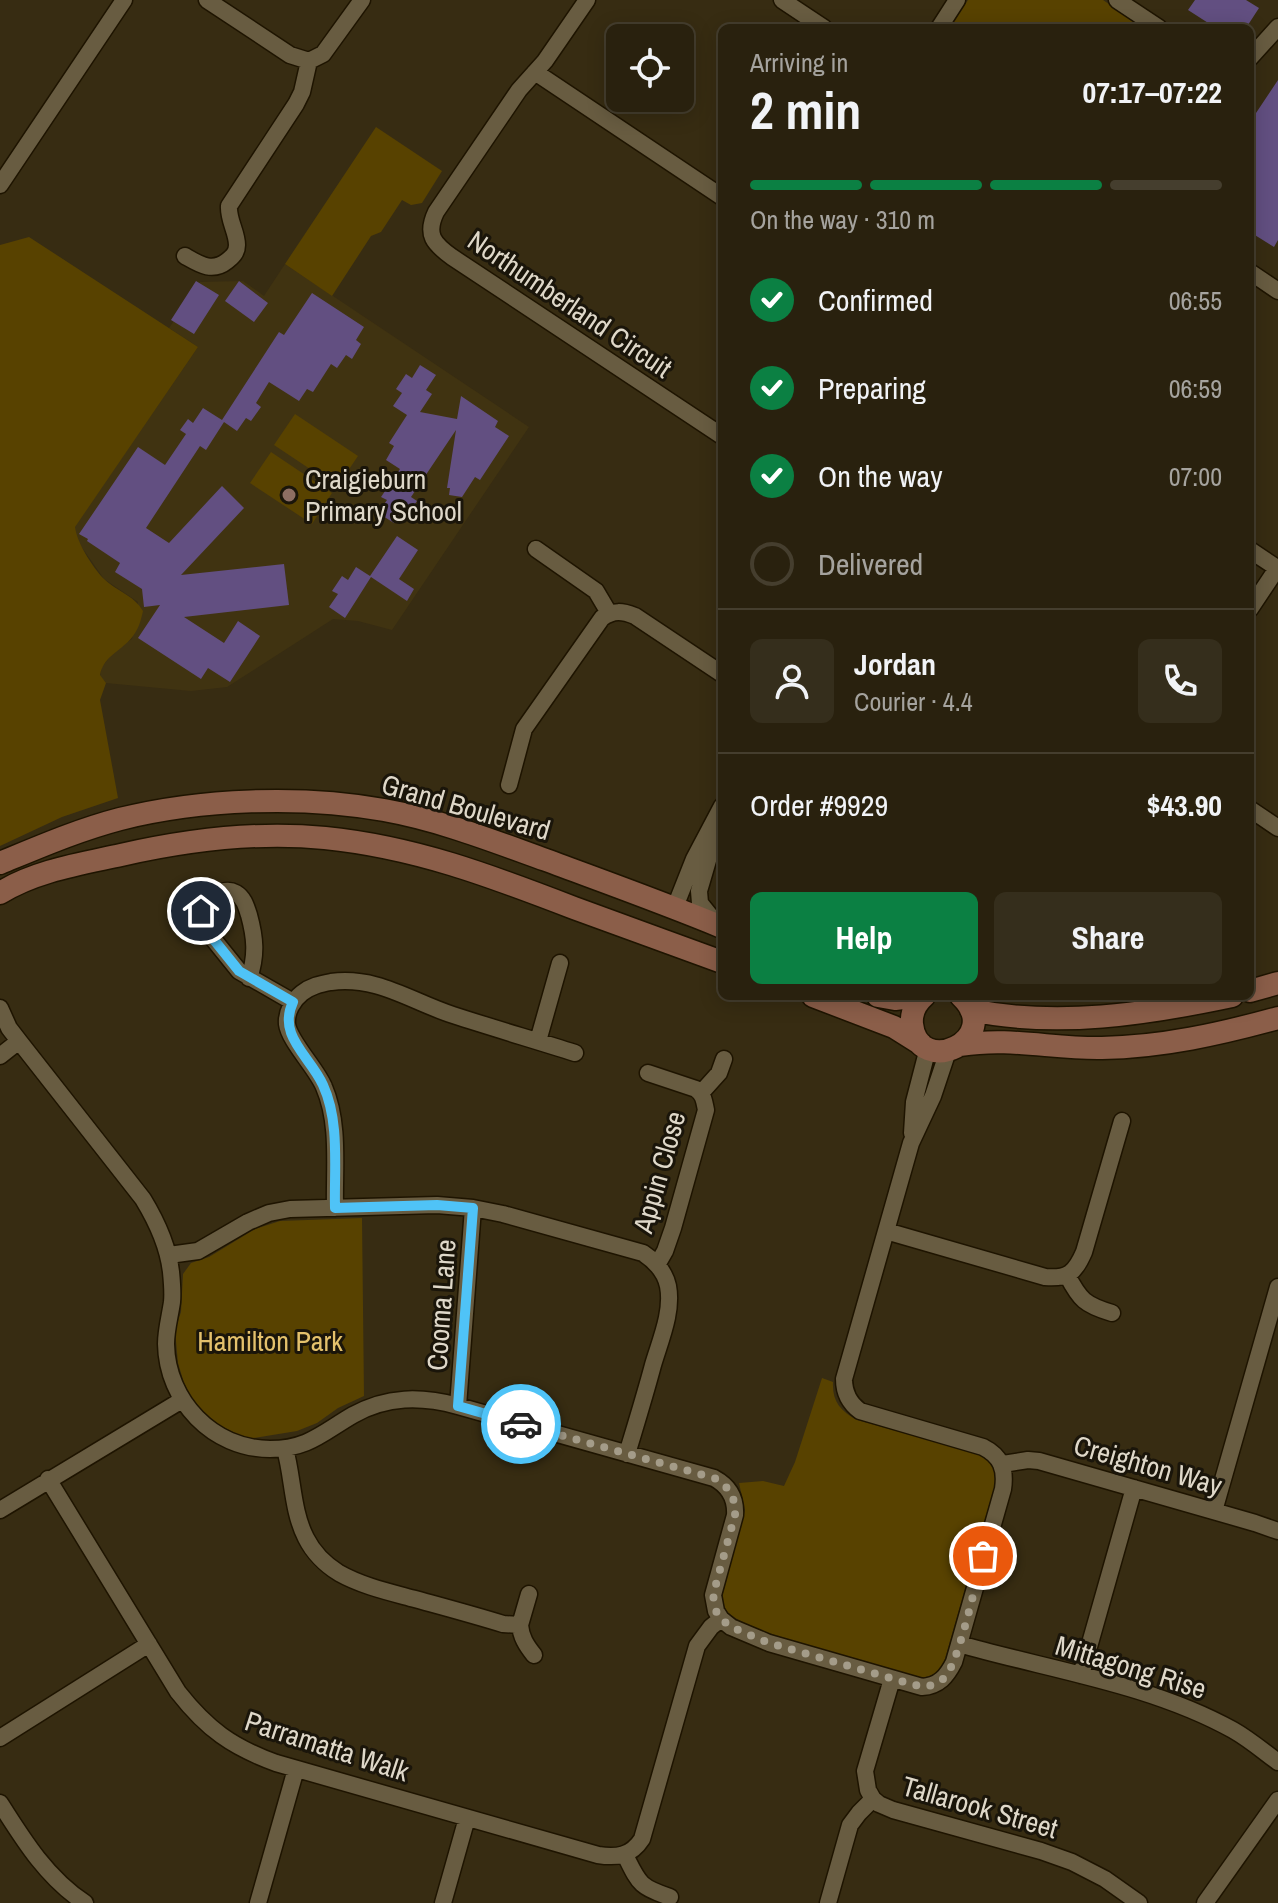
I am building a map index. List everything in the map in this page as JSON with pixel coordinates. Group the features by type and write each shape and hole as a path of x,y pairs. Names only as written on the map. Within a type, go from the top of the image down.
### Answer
{"street":[{"path":"0,185 124,0"},
{"path":"207,0 290,55 309,61 323,54 362,0"},
{"name":"Northumberland Circuit","path":"587,0 556,47 519,90 436,212 430,231 434,241 452,257 718,433"},
{"path":"782,0 818,24"},
{"path":"942,24 957,0"},
{"path":"1117,0 1153,24"},
{"path":"1254,54 1278,27"},
{"path":"185,256 213,268 231,259 237,245 228,214 229,206 296,104 309,61"},
{"path":"535,72 718,194"},
{"path":"1254,275 1278,291"},
{"path":"536,549 596,591 609,613"},
{"path":"1254,553 1278,568 1254,603"},
{"path":"509,785 524,729 602,618 609,613 617,611 635,616 718,671"},
{"name":"Grand Boulevard","path":"0,863 72,834 154,812 229,803 315,802 383,810 428,820 675,907 718,925"},
{"path":"1254,812 1278,828"},
{"path":"689,950 679,929 675,907 694,859 718,815"},
{"path":"718,819 699,891 700,903 718,924"},
{"name":"Grand Boulevard","path":"0,893 31,878 59,870 171,845 239,837 323,838 411,852 469,869 718,961"},
{"path":"249,978 255,955 254,932 242,898 225,890 206,903 200,917 202,925 232,964 249,978 293,1002"},
{"path":"538,1041 560,963"},
{"path":"335,1208 333,1122 324,1086 289,1031 288,1017 293,1002 306,990 338,981 360,981 386,987 447,1013 575,1053"},
{"path":"1254,990 1278,983"},
{"path":"823,1000 940,1047 1009,1041 1072,1048 1144,1046 1193,1039 1278,1018"},
{"path":"921,1000 911,1018 912,1028 940,1047"},
{"path":"966,1003 997,1015 1029,1018 1125,1014 1212,1000"},
{"path":"940,1047 968,1038 973,1019 966,1003"},
{"path":"0,1008 9,1030 143,1199 162,1233 169,1255 172,1303 166,1333 168,1366 182,1400 217,1435 246,1446 285,1449 324,1435 372,1406 412,1398 436,1400 714,1478 734,1498 735,1515 713,1595 721,1619 731,1627 769,1643 922,1687 943,1679 959,1644 1003,1489 1003,1464 983,1447 868,1414 854,1407 849,1401 844,1379 911,1143 933,1096 940,1047"},
{"path":"0,1056 9,1030"},
{"name":"Appin Close","path":"701,1093 719,1073 724,1059"},
{"name":"Appin Close","path":"648,1073 690,1086 701,1093 706,1110 673,1228 657,1265"},
{"path":"886,1231 1045,1277 1067,1275 1074,1271 1084,1252 1122,1121"},
{"path":"169,1255 198,1251 269,1213 313,1207 437,1205 503,1214 643,1253 657,1265 668,1284 668,1310 627,1454"},
{"name":"Cooma Lane","path":"458,1406 473,1208"},
{"path":"1067,1275 1084,1302 1112,1313"},
{"path":"1214,1511 1273,1321 1278,1287"},
{"path":"0,1510 182,1400"},
{"path":"285,1449 299,1521 306,1540 328,1565 356,1581 387,1591 503,1624 520,1625"},
{"name":"Creighton Way","path":"1003,1464 1022,1460 1039,1461 1278,1531"},
{"name":"Parramatta Walk","path":"48,1479 178,1692 209,1727 238,1747 296,1769 598,1855 625,1855"},
{"path":"1081,1675 1134,1488"},
{"path":"529,1594 520,1625 521,1636 534,1655"},
{"path":"670,1897 642,1885 625,1855 637,1846 645,1830 697,1646 721,1619"},
{"path":"0,1738 149,1644"},
{"name":"Mittagong Rise","path":"959,1644 1174,1703 1236,1732 1278,1762"},
{"name":"Tallarook Street","path":"892,1679 865,1771 873,1799 893,1810 1072,1862 1105,1879 1139,1903"},
{"path":"258,1903 296,1769"},
{"path":"828,1903 850,1825 873,1799"},
{"path":"1205,1903 1278,1800"},
{"path":"0,1803 41,1865 85,1903"},
{"path":"443,1903 467,1818"}],"shaded area":[{"name":"Craigieburn Primary School","path":"285,264 529,427 392,630 358,621 333,619 227,687 191,691 106,683 100,676 102,667 113,652 132,639 138,602 104,579 76,539 74,527 198,347 169,328 200,282 243,281 264,296"}],"green space":[{"path":"968,0 1103,0 1138,24 952,24"},
{"path":"376,127 442,171 422,203 411,205 402,200 381,232 371,236 332,296 285,264"},
{"path":"29,237 198,347 75,527 82,547 99,573 143,611 135,633 109,658 100,675 106,683 100,700 118,798 62,817 0,846 0,245"},
{"path":"295,414 358,456 337,487 274,445"},
{"path":"271,452 332,493 312,524 250,483"},
{"name":"Hamilton Park","path":"362,1218 364,1396 297,1431 247,1439 219,1425 195,1404 178,1363 175,1330 181,1312 183,1274 191,1263 209,1257 255,1229 280,1221"},
{"path":"822,1378 833,1382 838,1405 857,1420 983,1455 994,1470 994,1488 944,1662 930,1676 917,1677 785,1639 738,1619 725,1607 723,1593 745,1510 739,1483 763,1481 784,1486 795,1462"}],"building":[{"path":"1195,0 1246,0 1259,8 1249,24 1210,24 1188,10"},
{"path":"1278,80 1278,240 1274,247 1254,234 1254,116"},
{"path":"196,281 219,295 194,334 171,320"},
{"path":"239,281 268,303 254,322 225,301"},
{"path":"312,293 364,327 356,340 361,344 352,359 346,355 337,368 331,364 313,392 307,389 299,401 269,382 256,403 261,407 251,421 246,418 237,431 224,422 206,450 200,446 146,528 169,543 222,486 244,508 181,575 284,564 289,605 184,617 224,643 238,621 260,636 230,682 208,668 201,679 138,638 160,605 144,607 142,589 115,572 120,563 79,534 138,447 165,465 186,434 180,430 188,419 193,423 203,408 222,420 279,332 284,335"},
{"path":"420,365 436,375 426,390 432,394 420,412 457,419 461,396 498,421 495,427 509,436 480,480 475,477 462,497 449,495 450,488 447,488 456,430 411,497 417,501 409,513 403,509 394,523 378,513 387,500 381,497 400,469 386,460 394,446 389,443 407,415 393,406 402,393 396,389 406,374 412,378"},
{"path":"397,536 418,550 399,579 414,589 407,601 371,577 345,618 329,607 338,594 332,591 342,576 348,580 356,567 370,576"}],"way so far":[{"path":"521,1424 714,1478 722,1483 734,1498 736,1507 713,1595 716,1611 731,1627 796,1652 922,1687 937,1683 954,1662 983,1556"}],"place":[{"name":"Craigieburn Primary School","path":"289,495"}],"route":[{"path":"201,911 202,925 239,971 293,1002 287,1024 289,1031 324,1086 333,1122 335,1208 437,1205 473,1208 458,1406 521,1424"}]}
